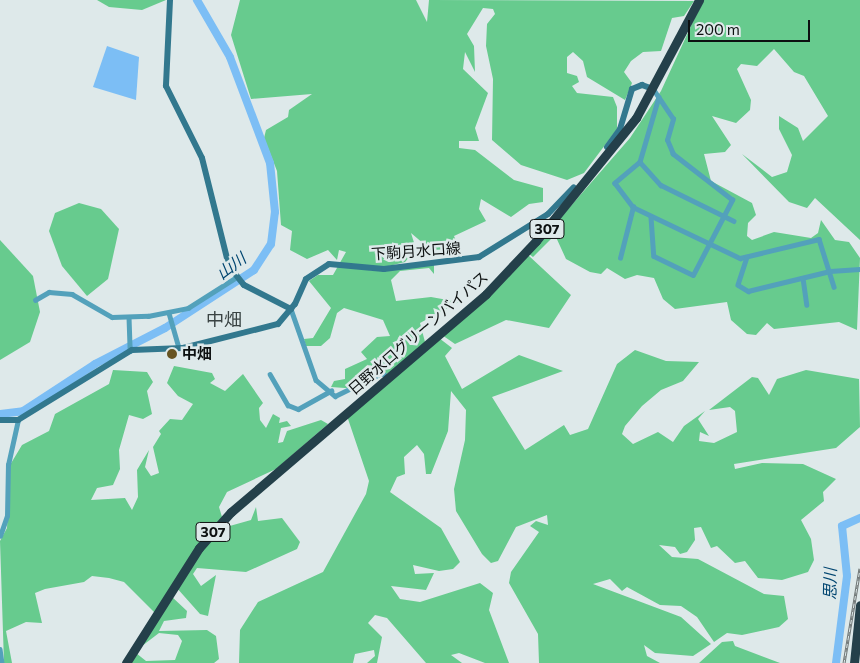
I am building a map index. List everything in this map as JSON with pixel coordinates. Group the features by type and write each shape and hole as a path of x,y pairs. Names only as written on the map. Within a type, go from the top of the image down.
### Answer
{"highway":[{"name":"日野水口グリーンバイパス","path":"126,663 216,528 514,266 601,164 647,100 699,0"},
{"path":"854,663 860,605"}],"main road":[{"path":"170,0 166,86 202,158 223,249 238,280 291,309"},
{"name":"下駒月水口線","path":"18,420 129,348 179,348 278,324 291,309 306,279 329,264 384,269 470,260 493,251 566,198 620,129 632,89 652,91"},
{"path":"0,420 18,420"}],"street":[{"path":"652,91 640,162 615,183 634,207 710,244 747,257 819,239 834,287"},
{"path":"651,216 654,256 693,275 732,200 682,164 669,148 674,121 652,91"},
{"path":"640,162 661,185 734,220"},
{"path":"620,258 634,207"},
{"path":"747,257 739,290 830,271 860,270"},
{"path":"803,278 807,305"},
{"path":"35,300 49,292 72,294 112,317 129,318 169,313 198,303 238,280"},
{"path":"291,309 316,380 335,396 344,394 382,374 388,377"},
{"path":"169,313 179,348"},
{"path":"129,318 129,348"},
{"path":"270,374 288,405 298,412 331,391"},
{"path":"0,536 18,420"},
{"path":"0,649 2,663"}],"green space":[{"path":"97,0 166,0 142,10 109,7"},
{"path":"240,0 416,0 427,22 429,0 694,1 684,16 672,18 661,51 643,52 631,61 624,72 632,83 625,100 587,77 583,61 573,52 567,57 567,73 577,76 579,82 572,86 577,93 613,97 617,107 617,129 584,173 567,180 521,165 492,140 493,79 486,46 487,24 495,14 493,9 483,8 467,34 474,46 475,72 465,52 463,69 488,93 475,128 479,141 459,141 459,148 475,150 514,180 543,188 543,202 529,204 511,217 481,199 479,209 486,221 454,236 457,243 451,249 431,250 411,233 416,249 405,262 369,271 434,265 434,274 429,268 400,271 391,280 396,301 431,297 459,302 420,323 425,342 395,370 356,388 345,388 331,387 334,381 345,379 345,369 367,359 361,352 377,337 390,336 383,320 344,308 337,313 330,338 321,346 306,346 304,339 313,338 331,308 309,281 318,275 333,275 346,252 339,250 337,260 328,250 307,259 290,250 292,231 281,225 277,171 264,138 266,130 288,117 289,110 312,94 251,99 231,35"},
{"path":"703,0 860,0 860,240 815,198 807,208 789,202 742,154 772,177 787,172 792,155 779,129 779,116 798,128 803,141 828,116 804,76 794,72 774,49 757,66 741,64 737,69 751,100 750,110 736,123 712,116 731,145 725,152 704,154 711,181 752,203 756,215 748,223 747,236 752,240 774,232 811,238 818,233 821,220 835,240 849,242 860,258 857,330 839,322 774,329 767,323 756,335 747,334 731,320 727,302 675,309 663,299 654,278 637,275 625,279 607,268 601,274 590,272 566,259 555,235 533,257 529,254 630,138 661,91"},
{"path":"79,203 101,209 119,229 108,279 87,296 62,266 49,231 55,213"},
{"path":"0,240 33,276 40,312 30,342 0,360"},
{"path":"528,255 571,295 549,328 506,320 455,344 442,335"},
{"path":"439,338 452,348 445,356 462,389 519,355 563,371 492,397 525,450 564,425 570,435 588,429 617,364 635,350 666,361 699,362 683,381 661,390 642,406 625,426 622,434 633,444 658,432 673,442 684,426 705,411 698,419 709,436 700,432 699,441 714,443 737,432 735,411 730,407 709,410 752,377 758,378 769,395 777,379 806,370 859,379 860,427 836,448 734,464 735,469 762,463 803,464 836,479 823,492 824,501 801,520 811,539 814,560 808,572 782,580 758,578 745,561 735,563 717,546 711,548 701,527 694,528 695,540 687,552 680,554 675,547 659,545 672,557 698,559 764,594 784,596 788,619 779,627 742,635 727,633 714,642 697,617 681,606 660,605 627,587 622,591 610,579 593,584 681,617 711,644 693,656 655,653 644,645 647,656 660,663 539,663 538,634 509,583 511,572 539,532 530,526 536,521 548,525 547,515 516,527 498,561 491,563 482,554 456,511 454,489 465,440 466,410 451,391 448,431 431,474 426,474 424,454 417,445 404,457 405,474 397,477 390,492 441,528 460,562 453,569 439,571 413,565 415,574 434,573 426,590 391,586 400,599 420,602 480,583 493,593 489,610 509,663 485,663 459,653 451,655 462,663 426,663 387,618 375,615 368,623 382,637 377,663 367,663 375,656 374,650 355,654 353,663 239,663 240,630 258,602 323,572 366,494 369,481 347,416"},
{"path":"174,366 212,373 215,379 210,383 225,391 243,374 263,403 259,408 260,420 266,428 273,414 280,418 279,423 287,421 291,426 281,428 278,443 283,442 287,431 321,420 328,424 276,469 227,492 219,507 222,517 155,613 124,582 109,578 92,576 84,582 45,589 35,593 42,623 26,622 6,631 12,663 4,663 0,541 7,528 10,465 22,445 49,431 55,414 109,384 113,370 147,372 153,382 147,391 152,414 143,419 129,415 119,450 120,469 113,485 97,488 91,500 125,498 132,510 138,497 137,470 149,450 145,467 151,476 159,473 153,447 161,434 159,431 170,419 182,420 193,404 178,396 167,383"},
{"path":"256,507 258,521 282,518 300,542 297,549 246,572 197,568 193,574 201,586 216,575 208,616 200,614 176,587 219,529 251,520"},
{"path":"171,596 187,611 186,618 164,621 159,631 207,630 216,636 219,659 214,663 129,663 136,653 146,661 175,660 182,641 178,635 159,633 138,649"},
{"path":"733,641 735,646 780,663 699,663 722,642"}],"water":[{"path":"107,46 139,57 136,100 93,87"}],"waterway":[{"name":"山川","path":"0,414 23,411 95,364 165,328 254,270 271,244 275,212 270,163 230,57 197,0"},
{"name":"思川","path":"836,663 847,576 842,526 860,518"}],"railway":[{"path":"844,663 860,568"}],"place":[{"name":"中畑","path":"172,354"}],"district":[{"name":"中畑","path":"224,319"}]}
